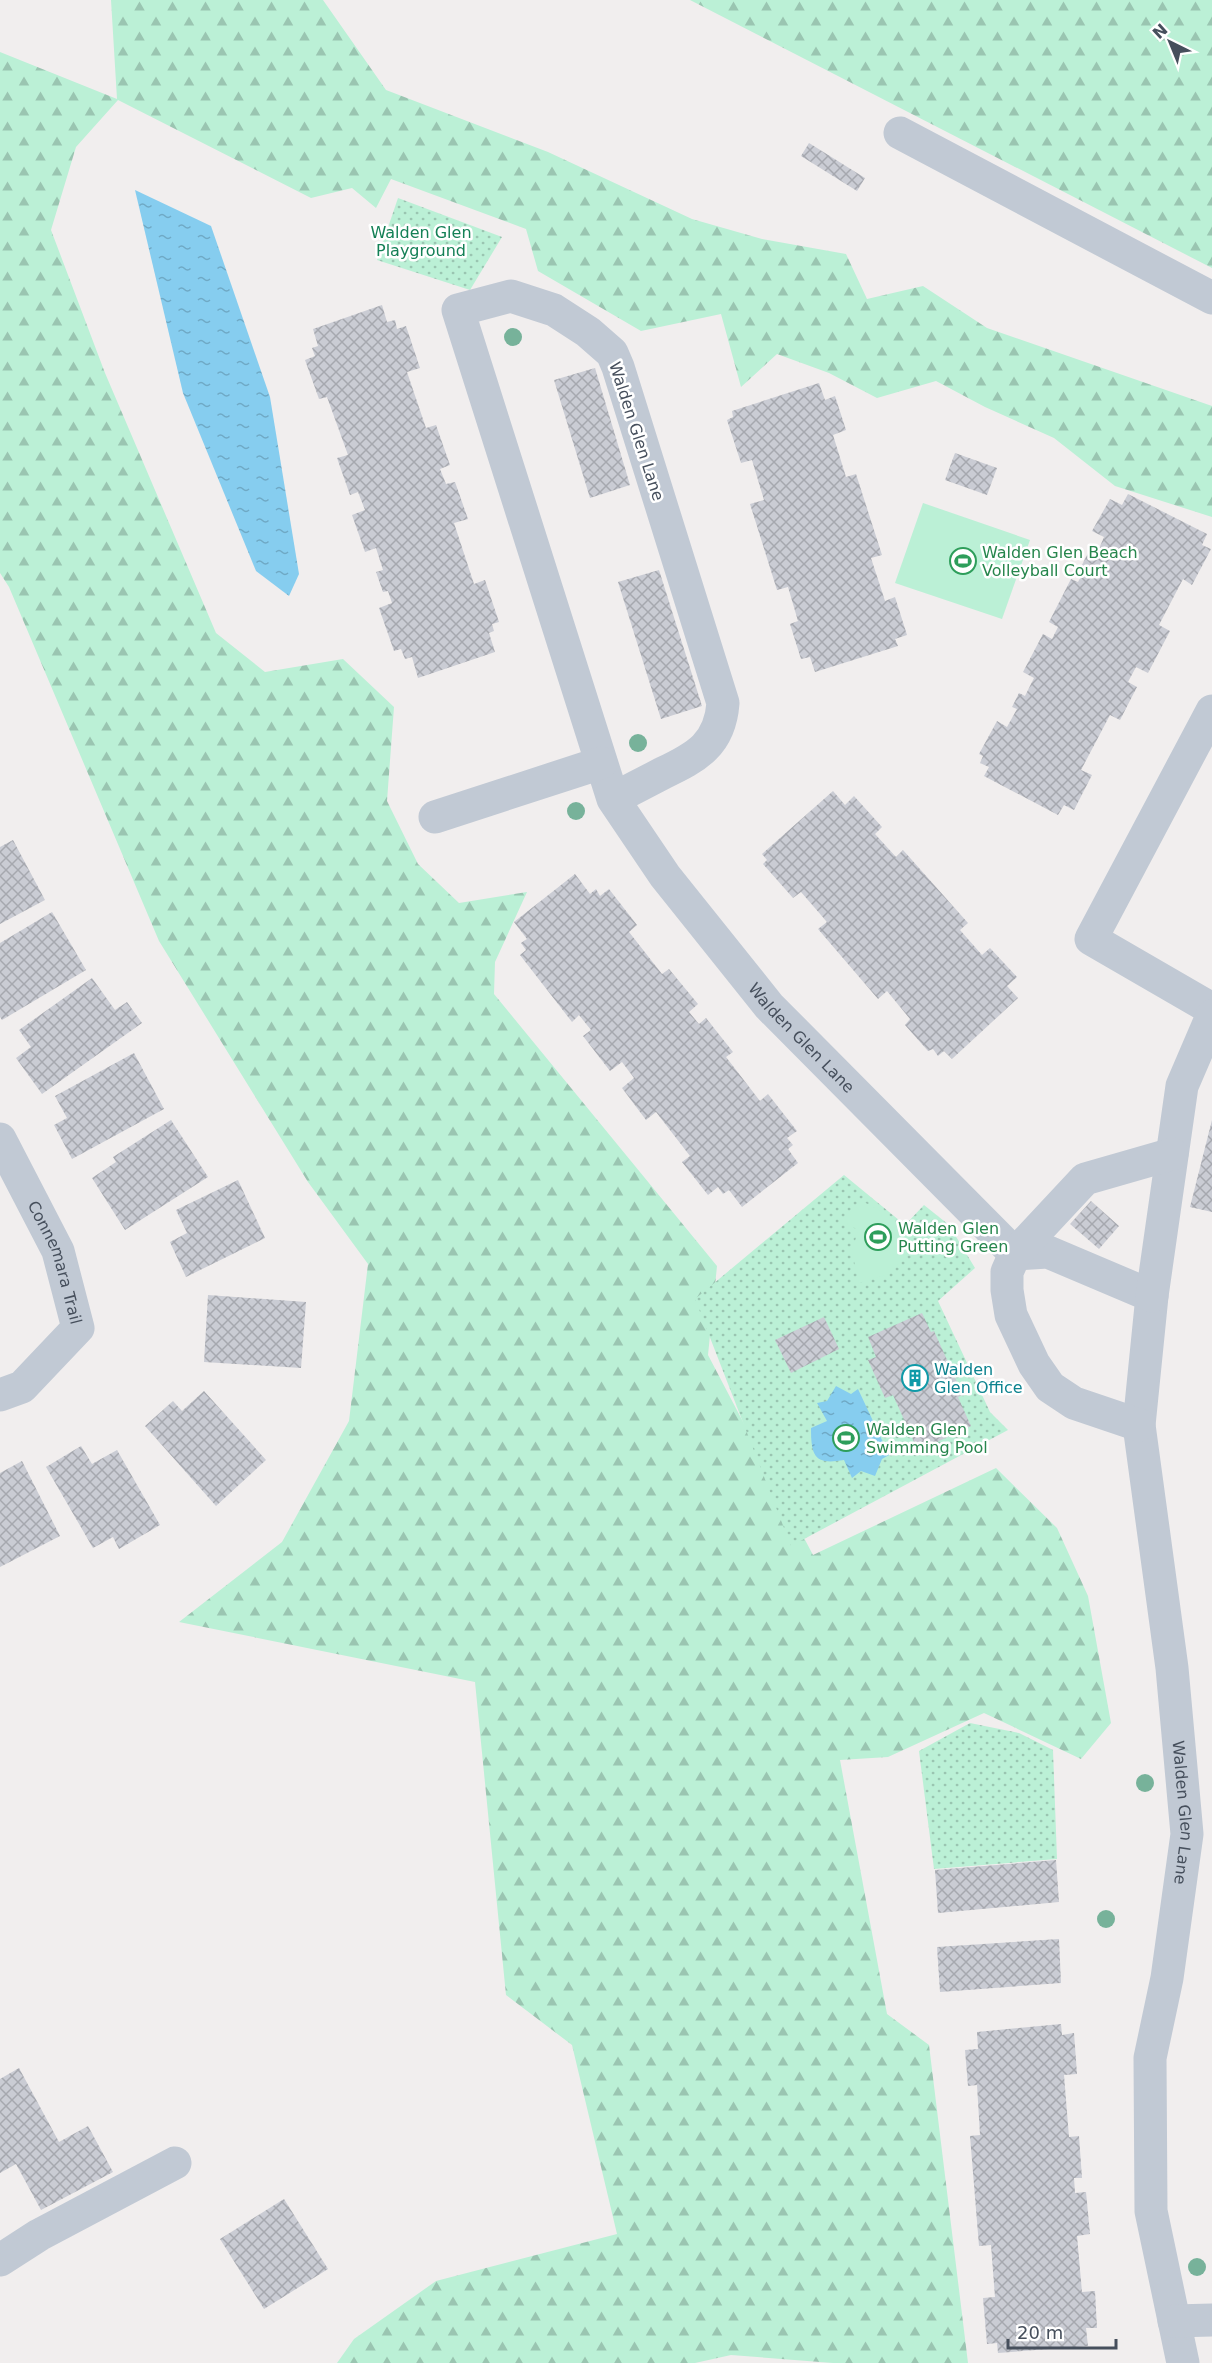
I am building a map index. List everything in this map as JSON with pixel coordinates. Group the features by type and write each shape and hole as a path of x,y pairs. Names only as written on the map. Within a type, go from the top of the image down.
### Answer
{"street":[{"path":"900,133 1212,298"},
{"name":"Walden Glen Lane","path":"613,799 691,760 705,748 722,718 723,703 612,353 588,332 554,310 511,296 458,310 613,799 665,876 770,1006 1015,1254"},
{"path":"1212,711 1091,939 1212,1009"},
{"path":"435,817 601,763"},
{"name":"Walden Glen Lane","path":"1183,2363 1152,2211 1150,2058 1167,1978 1187,1834 1172,1668 1139,1425 1152,1296 1182,1086 1212,1016"},
{"name":"Connemara Trail","path":"0,1139 58,1251 78,1328 22,1387 0,1395"},
{"path":"1139,1425 1074,1403 1050,1387 1034,1365 1011,1315 1006,1290 1008,1272 1015,1254 1085,1179 1172,1154"},
{"path":"1015,1254 1048,1252 1152,1296"},
{"path":"0,2260 39,2235 175,2163"},
{"path":"1174,2321 1212,2320"}],"green space":[{"path":"111,0 323,0 386,90 548,152 692,219 762,239 846,254 867,299 923,286 987,328 1212,406 1212,517 1115,486 1054,438 985,407 936,381 877,398 829,373 777,354 741,387 721,314 641,331 538,271 526,229 391,179 376,208 352,188 311,198 118,100 76,147 51,230 105,373 216,633 265,672 343,659 394,707 387,801 418,864 459,903 527,892 495,962 494,994 717,1266 708,1355 813,1555 996,1468 1057,1528 1088,1596 1111,1723 1081,1759 984,1713 888,1757 840,1760 887,2014 929,2045 968,2363 833,2363 731,2355 695,2363 337,2363 354,2339 436,2281 617,2234 572,2045 506,1995 475,1682 179,1622 282,1542 349,1421 368,1264 308,1182 159,941 9,587 0,573 0,52 117,99"},
{"path":"690,0 1212,0 1212,268"},
{"name":"Walden Glen Playground","path":"398,198 502,237 470,290 377,260"},
{"name":"Walden Glen Beach Volleyball Court","path":"923,503 1030,540 1002,619 895,583"},
{"path":"844,1175 905,1225 924,1205 949,1225 975,1268 938,1301 990,1412 1008,1430 791,1546 695,1299"},
{"name":"Walden Glen Putting Green","path":"862,1201 892,1217 907,1254 889,1274 859,1283 852,1252 858,1230 844,1222"},
{"path":"970,1723 1019,1733 1053,1750 1057,1859 934,1869 919,1751"}],"water":[{"path":"135,190 211,226 270,397 299,574 289,596 256,571 183,393"},
{"name":"Walden Glen Swimming Pool","path":"836,1386 851,1394 858,1389 889,1455 882,1459 875,1476 861,1471 852,1478 844,1460 821,1460 814,1452 811,1428 827,1421 817,1403 827,1401"}],"building":[{"path":"809,143 865,178 857,191 801,156"},
{"path":"382,305 387,322 395,320 397,329 406,326 420,368 407,372 426,428 436,425 450,465 440,469 446,484 455,482 468,519 454,523 474,584 485,580 499,622 492,624 494,631 489,633 495,652 418,678 412,657 405,659 401,649 394,651 379,608 392,603 388,591 383,592 376,572 383,570 376,548 365,552 352,515 365,510 358,492 350,495 337,458 348,455 327,397 319,399 305,360 315,356 312,348 318,346 313,329"},
{"path":"595,368 630,485 590,498 554,380"},
{"path":"819,383 825,400 835,396 846,430 833,435 846,477 856,474 882,555 871,558 885,601 895,597 907,635 895,639 898,646 815,672 810,657 801,659 790,624 798,621 788,587 777,590 750,504 764,500 752,460 741,463 727,420 733,417 732,411"},
{"path":"955,453 997,468 987,495 945,480"},
{"path":"1128,494 1207,534 1202,545 1211,549 1192,585 1183,579 1159,625 1170,631 1148,673 1136,667 1128,682 1137,687 1120,720 1110,715 1081,770 1092,775 1074,810 1064,805 1058,815 984,776 989,767 980,763 983,756 979,754 997,721 1007,727 1017,709 1012,707 1019,693 1025,696 1034,678 1023,672 1043,634 1052,639 1058,627 1049,622 1071,579 1078,582 1084,571 1080,569 1091,547 1098,551 1104,537 1092,531 1110,499 1122,505"},
{"path":"659,570 702,706 661,719 618,582"},
{"path":"833,791 845,805 854,796 882,827 875,834 896,857 903,850 968,923 960,930 982,955 990,948 1017,977 1007,986 1018,998 952,1059 944,1051 938,1056 933,1049 928,1051 905,1025 910,1019 887,991 878,999 818,929 827,922 801,892 793,898 763,864 767,860 762,854"},
{"path":"13,840 45,900 0,924 0,847"},
{"path":"575,874 590,894 596,889 600,896 609,889 637,925 629,932 662,974 669,969 698,1004 689,1012 699,1024 706,1018 733,1052 726,1057 760,1101 768,1094 797,1131 787,1138 793,1145 788,1149 798,1163 742,1207 729,1190 723,1194 718,1187 708,1195 682,1162 690,1156 656,1112 646,1120 622,1088 634,1078 622,1062 610,1071 583,1036 591,1030 579,1015 572,1022 520,955 526,950 521,943 527,939 514,922"},
{"path":"52,912 86,970 2,1020 0,1017 0,943"},
{"path":"92,978 115,1010 127,1002 142,1023 42,1094 16,1058 31,1047 19,1030"},
{"path":"134,1053 164,1109 72,1159 54,1125 67,1118 55,1096"},
{"path":"171,1120 208,1177 125,1230 92,1178 116,1162 113,1157"},
{"path":"1212,1120 1212,1212 1190,1207"},
{"path":"238,1180 265,1238 186,1277 170,1242 187,1233 176,1210"},
{"path":"1091,1201 1119,1226 1099,1249 1070,1224"},
{"path":"208,1295 306,1302 301,1368 204,1362"},
{"name":"Walden Glen Office","path":"922,1313 931,1332 934,1331 963,1395 958,1397 971,1426 918,1451 893,1395 885,1398 868,1360 876,1357 868,1337"},
{"path":"824,1317 839,1349 791,1373 775,1340"},
{"path":"204,1391 266,1460 216,1506 145,1426 173,1401 182,1411"},
{"path":"81,1446 92,1464 117,1450 160,1525 119,1549 113,1537 93,1548 46,1467"},
{"path":"22,1461 60,1536 0,1567 0,1473"},
{"path":"1056,1860 1059,1902 938,1913 935,1870"},
{"path":"1059,1939 1061,1983 940,1992 937,1947"},
{"path":"1061,2024 1062,2035 1074,2033 1077,2074 1064,2075 1069,2137 1079,2136 1082,2178 1074,2178 1075,2193 1086,2192 1090,2234 1077,2236 1082,2292 1095,2291 1097,2328 1086,2328 1088,2346 998,2353 997,2343 987,2344 983,2298 995,2297 991,2245 979,2246 970,2136 980,2135 977,2085 968,2086 965,2050 978,2049 977,2032"},
{"path":"19,2068 59,2142 88,2126 113,2172 41,2210 16,2164 0,2173 0,2079"},
{"path":"284,2199 328,2269 264,2309 220,2239"}],"place":[{"name":"Walden Glen Beach Volleyball Court","path":"963,561"},
{"name":"Walden Glen Putting Green","path":"878,1237"},
{"name":"Walden Glen Office","path":"915,1378"},
{"name":"Walden Glen Swimming Pool","path":"846,1438"}]}
